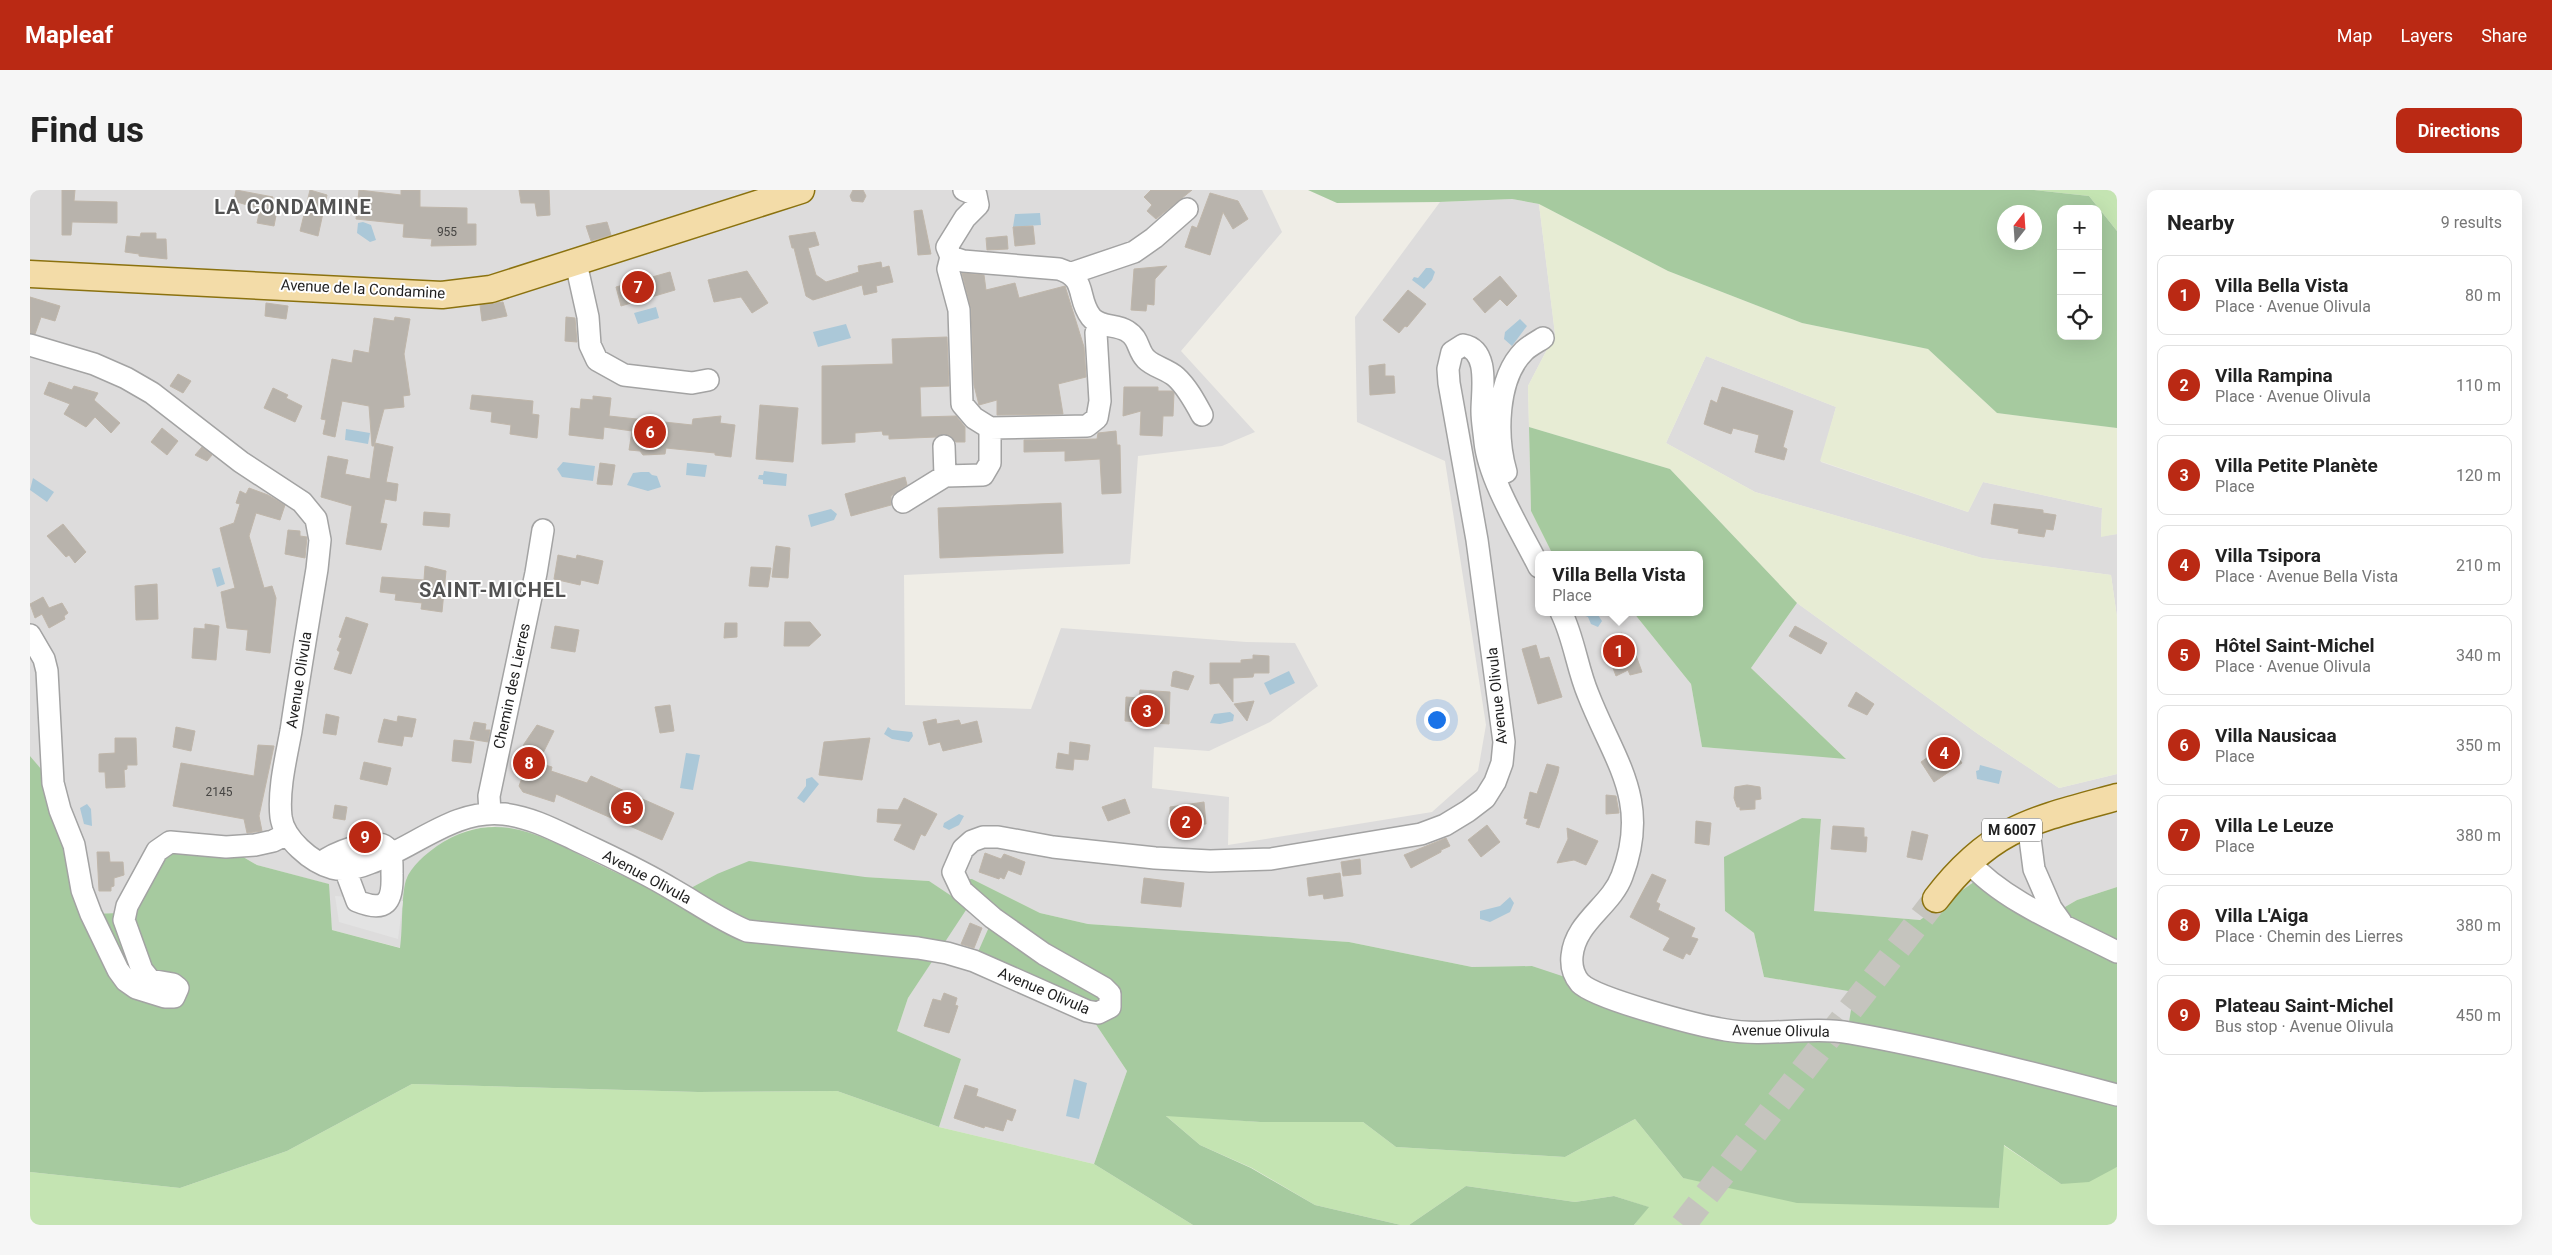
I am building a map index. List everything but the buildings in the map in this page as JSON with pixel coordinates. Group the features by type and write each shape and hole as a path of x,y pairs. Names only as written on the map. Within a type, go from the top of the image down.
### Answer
{"main road":[{"name":"Avenue de la Condamine","path":"30,274 442,294 491,289 801,190"},
{"name":"M 6007","path":"1936,899 1968,861 1992,842 2028,823 2117,797"}],"street":[{"path":"964,190 976,195 978,205 954,233 947,247 951,257 948,269 959,310 962,404 974,418 990,428 1087,426 1097,418 1100,401 1096,333 1099,323"},
{"path":"951,257 962,261 1058,269 1072,273 1134,252 1154,238 1187,209"},
{"path":"576,263 588,317 590,345 597,360 624,375 692,383 708,380"},
{"path":"1072,273 1078,282 1091,316 1099,323 1125,329 1136,338 1145,358 1176,377 1191,395 1202,415"},
{"path":"1509,506 1512,492 1500,450 1501,400 1514,365 1524,351 1543,338"},
{"name":"Avenue Olivula","path":"30,345 94,364 126,378 152,393 241,462 302,502 316,519 320,540 317,569 282,782 281,818 287,834 303,852 321,863 345,869 367,864 391,855 455,821 490,813 521,816 555,830 671,888 727,923 747,931 918,948 947,953 974,962 1087,1011 1098,1013 1106,1011 1111,1001 1104,988 1044,954 993,918 962,891 952,872 963,849 972,841 982,837 998,837 1052,847 1155,858 1210,861 1271,859 1421,834 1445,825 1468,812 1484,798 1495,782 1502,763 1504,742 1477,540 1449,384 1450,358 1456,347 1463,344 1470,346 1476,352 1481,362 1486,453 1490,467 1535,559"},
{"path":"903,502 946,476 983,475 990,463 990,428"},
{"path":"944,446 946,476"},
{"name":"Chemin des Lierres","path":"490,813 489,796 536,573 543,530"},
{"name":"Avenue Olivula","path":"1562,616 1588,694 1623,771 1630,792 1632,810 1631,847 1621,880 1576,939 1572,956 1573,971 1581,984 1597,993 1646,1010 1726,1031 1848,1032 2035,1073 2117,1095"},
{"path":"30,635 44,659 47,671 53,784 60,810 74,845 82,890 91,914 118,970 126,981 136,988 165,997 174,997 177,993 178,988 173,984 150,980 142,970 124,920 127,906 157,851 170,842 226,847 254,845 273,841 287,834"},
{"path":"2028,823 2034,869 2047,901 2061,923"},
{"path":"321,863 331,855 368,845 380,844 386,846 391,855 393,892 388,901 380,907 370,906 357,901 345,869"},
{"path":"1968,861 1980,875 2020,901 2117,952"}],"shaded area":[{"path":"30,190 1262,190 1282,232 1181,351 1255,432 1222,446 1138,456 1130,564 904,575 905,705 1031,709 1061,628 1246,642 1295,643 1318,686 1270,722 1209,751 1154,747 1152,788 1229,797 1228,845 1432,812 1478,771 1486,725 1445,461 1357,422 1355,317 1440,202 1512,199 1539,204 1555,334 1528,386 1531,511 1551,551 1535,551 1535,616 1636,616 1691,684 1702,747 1845,758 1751,668 1797,603 1978,734 2059,788 2117,774 2117,887 2077,900 2046,918 1978,879 1920,920 1813,911 1821,820 1802,818 1725,911 1754,933 1764,977 1855,992 1846,1040 1724,1039 1532,966 1472,967 1349,942 1088,924 1040,913 972,879 1087,1011 1127,1071 1094,1164 939,1127 961,1059 897,1031 908,998 937,953 929,881 865,877 717,874 672,898 553,840 492,826 468,830 446,840 406,879 401,948 332,930 328,884 257,865 226,847 118,913 91,914 53,784 30,756"},
{"path":"1706,356 1836,407 1821,462 1968,512 1983,482 2102,508 2101,536 2117,534 2117,617 2111,575 1982,558 1755,492 1666,443"},
{"path":"335,896 403,901 398,939 339,922"}],"green space":[{"path":"1308,190 2034,190 2089,196 2096,205 2057,205 2057,340 2102,340 2102,212 2117,231 2117,428 1997,413 1928,349 1802,323 1668,271 1539,204 1512,199 1337,203"},
{"path":"2034,190 2117,190 2117,231 2102,212 2102,205 2096,205 2089,196"},
{"path":"1539,204 1668,271 1802,323 1928,349 1997,413 2117,428 2117,534 2101,537 2102,508 1983,482 1968,512 1820,461 1836,407 1706,356 1666,443 1755,492 1982,558 2111,575 2117,617 2117,774 2059,788 1978,734 1797,603 1670,469 1529,427 1528,386 1555,334"},
{"path":"1529,427 1670,469 1797,603 1751,668 1846,759 1702,747 1691,684 1636,616 1703,616 1703,551 1551,551 1531,511"},
{"path":"30,756 53,783 91,914 118,913 157,851 226,847 257,865 329,884 332,930 400,948 404,887 408,875 415,865 437,846 458,835 477,829 497,827 516,829 534,834 672,898 717,874 749,861 865,877 929,881 968,907 908,998 897,1031 961,1059 939,1127 837,1091 698,1092 412,1084 287,1151 180,1188 30,1172"},
{"path":"1802,818 1821,819 1814,911 1920,920 1978,879 2046,918 2077,900 2117,887 2117,1167 2089,1182 2061,1184 2004,1145 1999,1208 1797,1203 1683,1178 1635,1119 1565,1157 1396,1147 1363,1122 1260,1122 1166,1116 1200,1145 1251,1168 1315,1205 1401,1225 1193,1225 1094,1164 1127,1071 1087,1011 974,961 993,918 954,879 972,879 1040,913 1088,924 1349,942 1472,967 1532,966 1571,979 1595,1001 1846,1040 1854,992 1764,977 1754,933 1725,911 1724,857"},
{"path":"412,1084 698,1092 837,1091 939,1127 1094,1164 1193,1225 30,1225 30,1172 180,1188 287,1151"},
{"path":"1165,1115 1260,1122 1363,1122 1396,1147 1565,1157 1635,1119 1683,1178 1999,1208 2003,1145 2061,1184 2117,1167 2117,1225 1634,1225 1648,1207 1614,1196 1575,1202 1466,1186 1409,1225 1401,1225 1315,1205 1252,1168 1200,1145"},
{"path":"1466,1186 1575,1202 1614,1196 1649,1207 1634,1225 1409,1225"}],"water":[{"path":"1040,213 1041,225 1013,227 1015,214"},
{"path":"363,222 371,225 376,240 370,242 357,233 358,223"},
{"path":"1426,268 1431,268 1435,272 1432,280 1424,289 1412,280 1414,277 1418,278"},
{"path":"656,307 659,318 638,324 634,313"},
{"path":"1520,319 1527,326 1512,346 1504,339 1505,332"},
{"path":"846,324 851,338 818,347 813,332"},
{"path":"346,429 370,433 368,444 345,440"},
{"path":"563,462 595,466 593,481 562,477 557,469"},
{"path":"687,463 707,465 705,477 686,475"},
{"path":"764,471 787,474 786,486 763,484 763,480 758,479 759,475 763,475"},
{"path":"649,472 657,476 661,487 648,491 627,485 633,473"},
{"path":"33,478 54,492 47,502 30,490"},
{"path":"831,509 837,514 834,520 811,527 808,515"},
{"path":"220,567 225,584 217,587 212,569"},
{"path":"1586,616 1599,616 1602,621 1598,627 1591,624"},
{"path":"1289,671 1295,683 1270,695 1264,683"},
{"path":"1230,712 1234,715 1233,721 1220,724 1210,723 1214,714"},
{"path":"888,727 892,730 912,732 913,736 909,742 892,739 884,734"},
{"path":"686,753 700,755 693,790 680,788"},
{"path":"1980,765 2002,771 1999,784 1977,779 1976,771 1979,770"},
{"path":"812,777 819,784 804,803 797,798 806,786 806,779"},
{"path":"87,804 91,809 92,826 84,824 80,808"},
{"path":"959,814 964,816 959,825 949,830 943,827 944,823"},
{"path":"1510,897 1514,903 1510,912 1490,922 1480,919 1480,911 1500,906"},
{"path":"1074,1079 1087,1083 1079,1119 1066,1116"}],"tunnel":[{"path":"1683,1225 1936,899"}],"place":[{"name":"Villa Le Leuze","path":"638,287"},
{"name":"Villa Nausicaa","path":"650,432"},
{"name":"Villa Bella Vista","path":"1619,651"},
{"name":"Villa Petite Planète","path":"1147,711"},
{"name":"Villa Tsipora","path":"1944,753"},
{"name":"Villa L'Aiga","path":"529,763"},
{"name":"Hôtel Saint-Michel","path":"627,808"},
{"name":"Villa Rampina","path":"1186,822"},
{"name":"Plateau Saint-Michel","path":"365,837"}],"district":[{"name":"LA CONDAMINE","path":"293,207"},
{"name":"SAINT-MICHEL","path":"493,590"}]}
